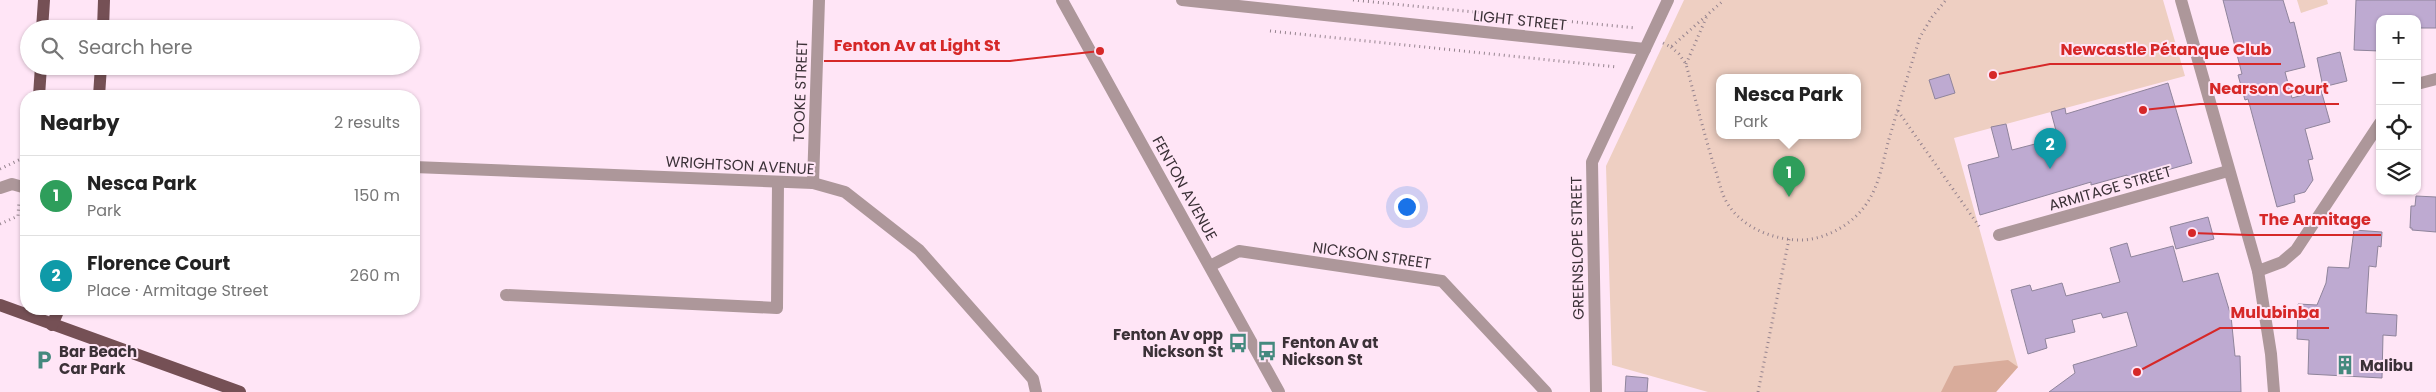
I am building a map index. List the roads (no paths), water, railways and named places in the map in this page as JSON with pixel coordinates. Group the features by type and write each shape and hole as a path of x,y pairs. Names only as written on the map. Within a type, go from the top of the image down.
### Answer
{"main road":[{"path":"43,20 44,0"},
{"path":"103,20 104,0"},
{"path":"39,90 40,75"},
{"path":"99,90 100,75"},
{"path":"0,305 20,310"},
{"path":"34,315 52,325 240,392"},
{"path":"52,325 56,315"}],"street":[{"name":"TOOKE STREET","path":"813,183 820,0"},
{"name":"FENTON AVENUE","path":"1062,0 1279,392"},
{"name":"LIGHT STREET","path":"1182,0 1645,49"},
{"name":"GREENSLOPE STREET","path":"1596,392 1592,162 1668,0"},
{"path":"2181,0 2228,171 2258,271 2271,354 2274,392"},
{"path":"2421,83 2436,79"},
{"path":"2258,271 2282,262 2296,250 2376,129"},
{"name":"WRIGHTSON AVENUE","path":"420,167 813,183 845,192 919,250 1033,380 1036,392"},
{"name":"ARMITAGE STREET","path":"1999,236 2228,171"},
{"path":"506,295 777,308 778,182"},
{"path":"0,188 12,184 20,186"},
{"name":"NICKSON STREET","path":"1210,266 1239,252 1442,282 1546,392"}],"place":[{"name":"Fenton Av at Light St","path":"1100,51"},
{"name":"Newcastle Pétanque Club","path":"1993,75"},
{"name":"Nearson Court","path":"2143,110"},
{"name":"Florence Court","path":"2050,169"},
{"name":"Nesca Park","path":"1789,197"},
{"name":"The Armitage","path":"2192,233"},
{"name":"Fenton Av opp Nickson St","path":"1238,343"},
{"name":"Fenton Av at Nickson St","path":"1267,351"},
{"name":"Bar Beach Car Park","path":"44,360"},
{"name":"Malibu","path":"2345,365"},
{"name":"Mulubinba","path":"2137,372"}]}
